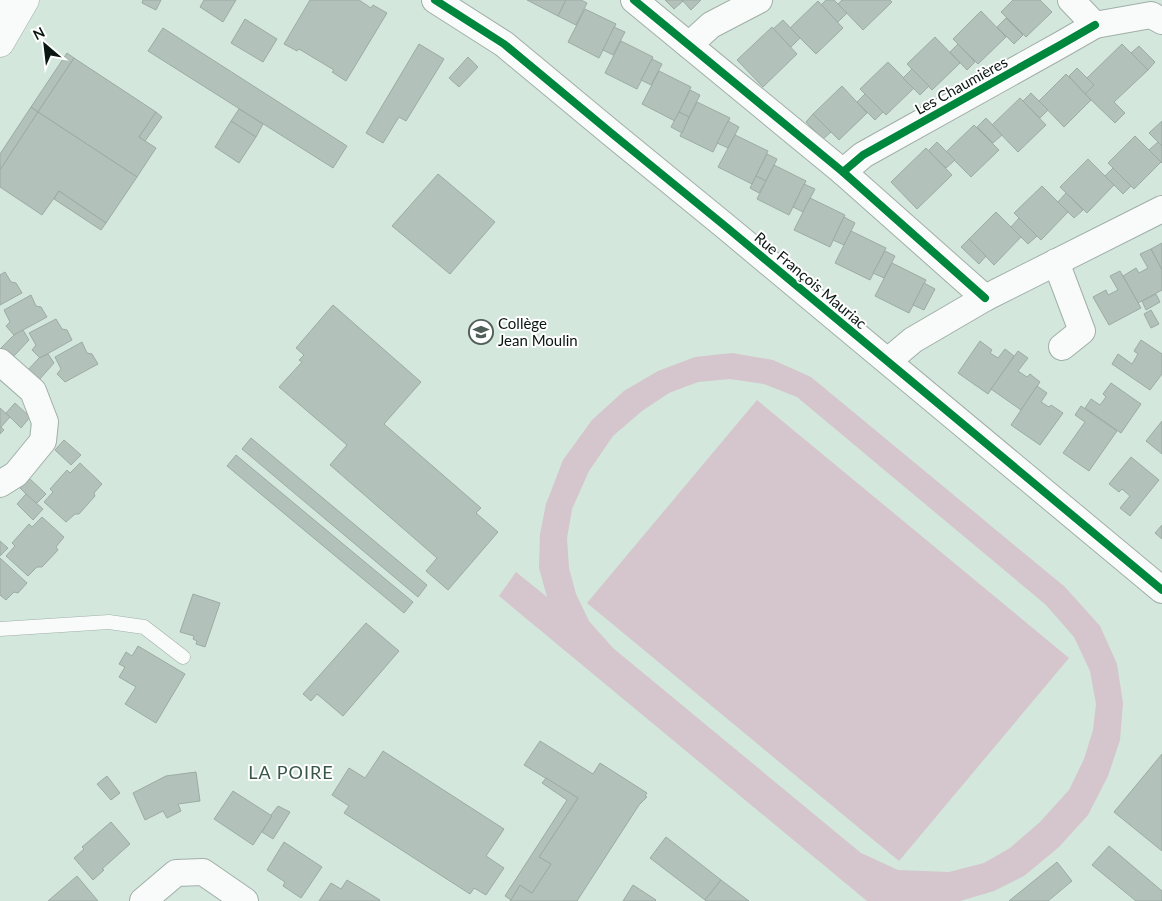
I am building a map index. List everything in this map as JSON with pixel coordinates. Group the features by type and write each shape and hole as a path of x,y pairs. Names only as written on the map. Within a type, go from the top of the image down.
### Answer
{"street":[{"path":"0,4 2,0"},
{"path":"0,44 25,0"},
{"name":"Rue François Mauriac","path":"435,0 504,44 1162,590"},
{"path":"634,0 843,172 985,298"},
{"path":"689,45 711,24 759,0"},
{"path":"1071,0 1095,25"},
{"name":"Les Chaumières","path":"843,172 863,155 1095,25 1156,18"},
{"path":"888,361 913,340 985,298 1162,209"},
{"path":"1056,262 1082,331 1062,347"},
{"path":"0,362 33,392 45,422 42,441 16,474 0,484"},
{"path":"143,901 176,873 203,872 245,901"}],"lane":[{"path":"0,629 109,622 144,627 183,657"}],"shaded area":[{"path":"732,353 773,360 811,377 1065,587 1100,626 1117,664 1123,703 1120,740 1108,776 1088,815 1059,847 1024,876 994,891 960,901 867,901 499,596 516,572 547,597 539,568 540,534 546,504 563,460 592,420 624,391 658,371 695,357","holes":["730,379 764,384 797,397 1046,605 1074,637 1090,671 1096,704 1093,730 1084,759 1069,790 1040,822 1010,848 984,863 949,872 898,870 861,853 613,648 589,621 576,594 569,568 567,538 572,509 589,471 613,436 642,411 669,393 698,382"]},
{"path":"757,400 1069,658 899,861 587,603"}],"building":[{"path":"143,0 161,0 156,10 142,3"},
{"path":"204,0 236,0 223,22 200,7"},
{"path":"310,0 359,0 371,8 373,5 387,13 346,81 332,72 334,70 299,49 297,51 284,44"},
{"path":"527,0 566,0 558,16"},
{"path":"566,0 581,0 587,3 576,25 558,16"},
{"path":"665,0 682,0 683,1 674,9"},
{"path":"682,0 701,0 691,10"},
{"path":"826,0 834,0 847,13 838,22 821,5"},
{"path":"842,0 890,0 892,2 863,30 838,4"},
{"path":"1013,0 1040,0 1052,12 1026,37 1001,12"},
{"path":"818,1 843,28 816,54 790,28"},
{"path":"585,9 616,24 599,58 568,42"},
{"path":"981,11 1006,37 978,64 953,39"},
{"path":"1006,18 1023,35 1014,44 997,27"},
{"path":"245,19 277,39 263,62 231,43"},
{"path":"783,20 800,38 791,47 773,29"},
{"path":"614,27 625,32 613,55 603,50"},
{"path":"772,27 797,54 763,87 737,60"},
{"path":"163,28 347,146 333,168 148,51"},
{"path":"935,37 960,63 932,90 907,64"},
{"path":"621,41 653,57 637,89 605,73"},
{"path":"419,44 444,59 406,121 399,117 383,143 366,133"},
{"path":"958,44 975,62 967,70 950,52"},
{"path":"1122,44 1148,70 1114,102 1125,113 1115,123 1085,94 1094,85 1087,78"},
{"path":"1139,46 1155,62 1148,70 1131,53"},
{"path":"67,53 74,58 38,112 31,107"},
{"path":"468,57 478,67 459,87 449,78"},
{"path":"74,58 156,112 139,137 156,148 137,177 38,112"},
{"path":"652,59 662,64 651,85 641,80"},
{"path":"888,62 914,88 886,115 860,89"},
{"path":"1077,68 1094,85 1085,94 1069,76"},
{"path":"912,69 929,86 920,95 903,78"},
{"path":"659,71 691,87 675,121 642,104"},
{"path":"1066,74 1091,100 1064,127 1039,101"},
{"path":"842,86 867,113 839,140 813,114"},
{"path":"690,90 700,95 689,117 679,112"},
{"path":"1031,93 1048,110 1040,118 1023,101"},
{"path":"865,94 883,112 875,120 857,102"},
{"path":"1020,98 1046,125 1018,152 992,125"},
{"path":"697,102 730,118 713,152 680,136"},
{"path":"31,107 38,112 0,170 0,154"},
{"path":"239,109 263,124 256,137 231,121"},
{"path":"38,112 137,177 106,223 59,191 42,215 0,187 0,170"},
{"path":"156,112 162,117 145,141 139,137"},
{"path":"679,112 689,117 682,133 671,127"},
{"path":"813,114 831,132 823,139 806,122"},
{"path":"986,118 1002,135 993,143 977,127"},
{"path":"231,121 256,137 239,163 215,147"},
{"path":"728,121 739,127 728,148 717,143"},
{"path":"1162,121 1162,146 1149,133"},
{"path":"974,125 999,150 971,177 946,152"},
{"path":"735,135 768,151 752,184 718,167"},
{"path":"1135,136 1161,162 1134,189 1108,163"},
{"path":"937,142 955,160 946,168 928,151"},
{"path":"1158,142 1162,146 1162,163 1149,150"},
{"path":"926,148 952,175 917,209 891,182"},
{"path":"767,154 777,159 766,181 756,176"},
{"path":"1088,159 1114,185 1087,213 1060,187"},
{"path":"774,165 806,181 789,215 757,199"},
{"path":"1113,168 1131,186 1123,194 1105,176"},
{"path":"438,174 495,222 450,274 392,226"},
{"path":"756,176 766,181 759,193 750,188"},
{"path":"804,184 815,189 803,212 793,207"},
{"path":"1042,186 1068,212 1041,240 1014,213"},
{"path":"59,191 106,223 101,230 54,199"},
{"path":"1066,193 1083,210 1074,218 1058,202"},
{"path":"810,198 845,215 830,247 794,230"},
{"path":"996,212 1021,237 994,265 969,239"},
{"path":"844,217 855,223 844,245 833,240"},
{"path":"1019,218 1037,236 1028,244 1011,227"},
{"path":"851,231 886,248 870,280 835,263"},
{"path":"969,239 986,256 979,264 961,247"},
{"path":"1162,243 1162,270 1151,249"},
{"path":"1151,249 1162,270 1162,290 1138,303 1123,276 1136,268 1139,273 1148,268 1140,254"},
{"path":"885,251 895,256 884,278 873,273"},
{"path":"892,263 926,280 909,313 875,296"},
{"path":"1120,271 1141,308 1109,325 1093,297 1106,290 1108,295 1118,290 1110,276"},
{"path":"5,272 11,282 16,283 22,293 0,305 0,275"},
{"path":"924,283 935,289 924,310 913,305"},
{"path":"1156,294 1160,302 1146,310 1142,301"},
{"path":"31,295 36,306 41,307 47,317 14,335 6,326 10,322 4,310"},
{"path":"333,305 421,382 384,424 481,508 476,513 498,532 448,590 426,571 437,558 330,465 347,445 279,387 302,362 299,360 304,355 296,348"},
{"path":"1151,310 1159,324 1151,328 1144,314"},
{"path":"56,319 62,329 67,330 72,340 40,358 32,350 36,345 29,333"},
{"path":"23,330 29,340 12,358 1,348 14,335"},
{"path":"1141,340 1162,354 1162,374 1150,390 1112,364 1118,354 1132,364 1138,354 1134,351"},
{"path":"980,341 992,350 990,353 998,358 1005,349 1014,356 988,394 958,373"},
{"path":"82,342 87,353 92,354 98,364 65,382 57,374 61,369 55,357"},
{"path":"1018,351 1028,358 1018,371 1027,377 1030,374 1040,382 1021,410 991,389"},
{"path":"48,354 54,363 38,381 27,371 39,358"},
{"path":"1111,383 1141,404 1121,433 1085,408 1091,399 1100,405 1106,397 1103,394"},
{"path":"1037,386 1047,393 1041,402 1049,407 1051,405 1063,413 1040,445 1011,425"},
{"path":"15,403 30,417 21,428 6,413"},
{"path":"1081,406 1117,431 1089,471 1063,453 1085,422 1075,415"},
{"path":"0,408 10,417 1,427 4,430 0,434"},
{"path":"1162,421 1162,454 1146,441"},
{"path":"251,438 427,585 418,597 242,449"},
{"path":"64,440 81,455 71,465 55,450"},
{"path":"236,455 413,602 404,613 227,466"},
{"path":"1131,457 1159,480 1130,516 1120,508 1130,496 1122,489 1119,492 1109,484"},
{"path":"80,463 102,484 94,493 95,496 79,514 75,514 66,522 44,502 53,492 50,489 67,470 70,473"},
{"path":"29,478 46,494 36,504 20,488"},
{"path":"26,494 43,509 33,520 17,504"},
{"path":"42,517 64,537 56,547 58,550 42,567 37,567 28,576 6,556 15,546 12,543 29,524 32,527"},
{"path":"1162,525 1162,539 1155,533"},
{"path":"0,541 8,548 0,556"},
{"path":"0,558 27,583 18,593 14,592 6,600 0,595"},
{"path":"193,594 220,603 205,647 196,644 197,641 193,639 194,636 180,632"},
{"path":"366,623 399,651 343,716 317,694 311,701 303,694"},
{"path":"138,646 185,674 156,723 125,704 136,687 119,677 125,667 119,664 126,652 132,656"},
{"path":"540,741 593,774 600,763 647,793 645,796 647,797 639,805 577,901 510,901 520,885 532,893 551,864 539,857 578,798 524,765"},
{"path":"383,751 504,829 486,856 504,868 486,895 474,888 470,894 344,813 349,806 332,795 349,768 365,778"},
{"path":"1162,754 1162,851 1114,812"},
{"path":"196,772 200,801 178,804 181,811 167,818 163,811 145,820 133,793 166,776"},
{"path":"107,776 120,793 111,800 97,784"},
{"path":"546,778 578,798 539,857 551,864 532,893 520,885 511,900 505,896 567,800 542,783"},
{"path":"233,791 272,816 253,845 214,819"},
{"path":"278,806 290,812 273,839 262,832"},
{"path":"111,822 130,844 102,869 104,870 93,880 74,858 84,849 82,847"},
{"path":"666,837 721,880 705,900 650,858"},
{"path":"284,842 322,867 301,898 283,886 285,882 267,870"},
{"path":"1109,846 1162,891 1162,901 1136,901 1092,865"},
{"path":"1057,862 1072,881 1048,901 1009,901"},
{"path":"77,876 98,901 48,901"},
{"path":"347,880 380,900 319,901 331,883 341,889"},
{"path":"721,880 749,901 706,901"},
{"path":"633,885 656,900 623,901"}],"cycle path":[{"path":"435,0 504,44 1162,590"},
{"path":"634,0 843,172 985,298"},
{"path":"843,172 863,155 1095,25"}],"place":[{"name":"Collège Jean Moulin","path":"481,332"}],"district":[{"name":"LA POIRE","path":"291,772"}]}
